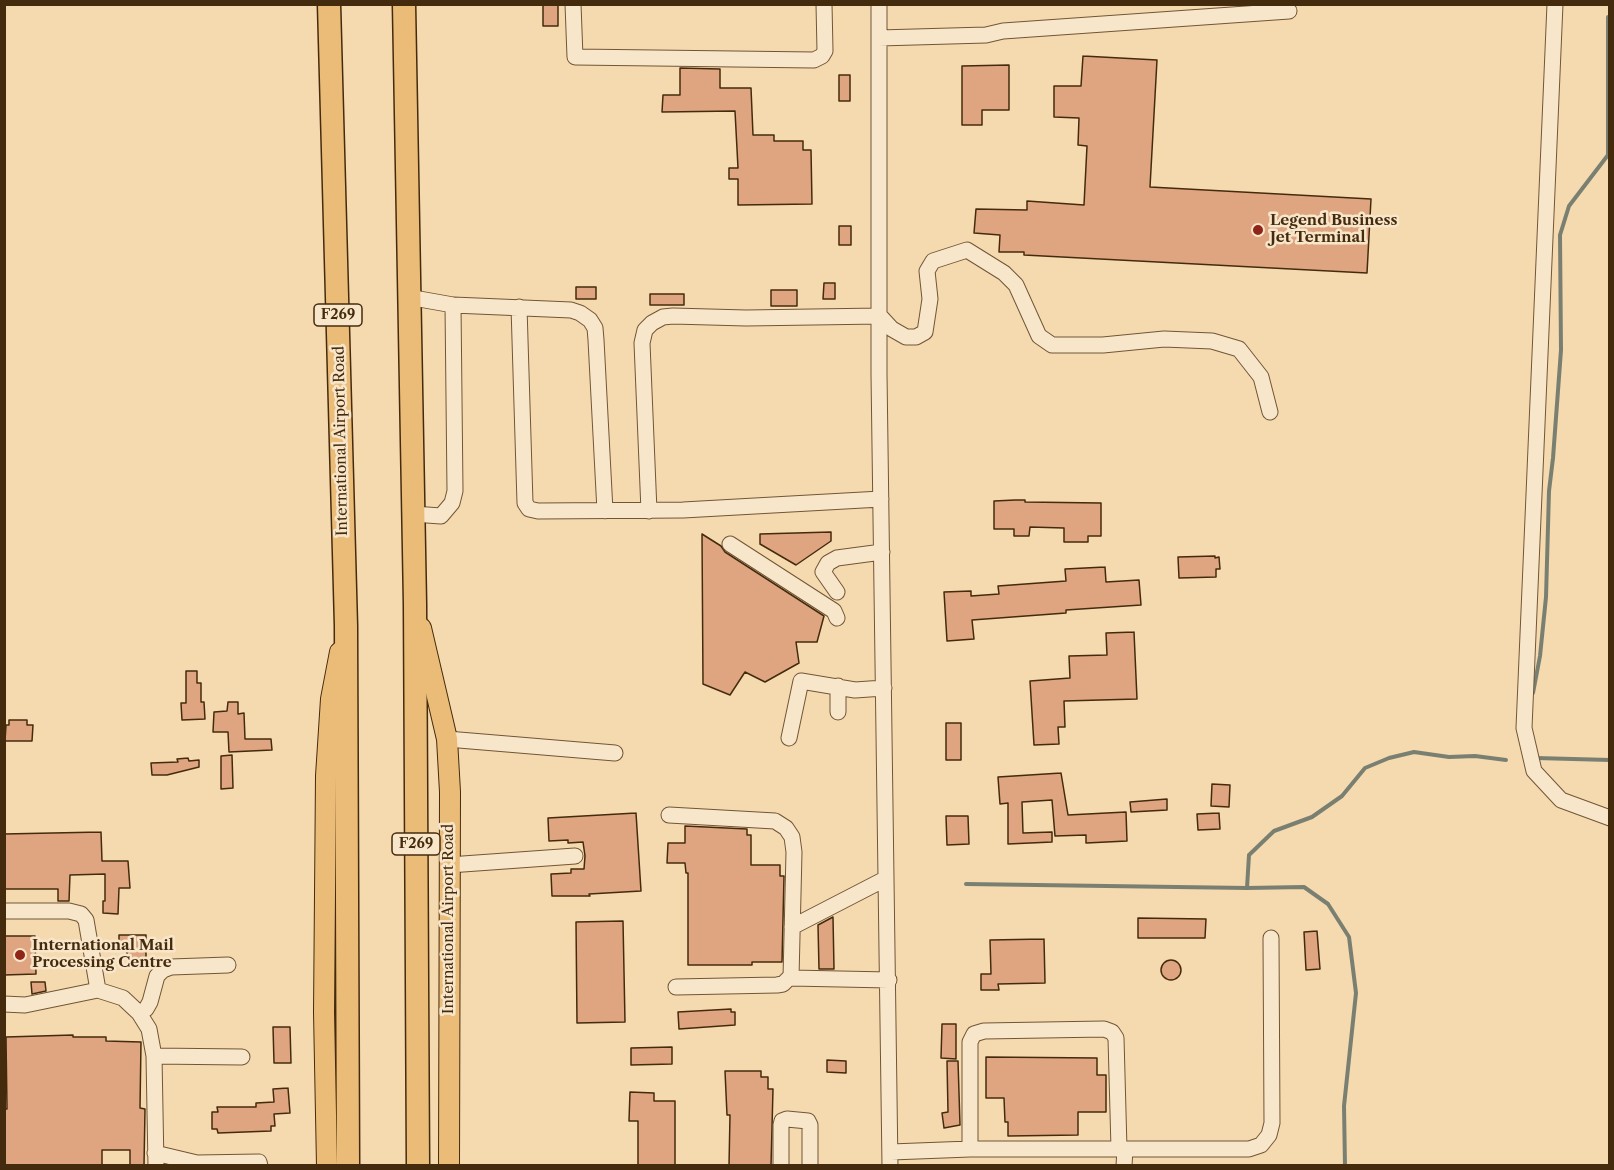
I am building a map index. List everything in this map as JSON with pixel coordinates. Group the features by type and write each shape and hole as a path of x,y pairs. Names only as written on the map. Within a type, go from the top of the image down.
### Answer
{"highway":[{"name":"International Airport Road","path":"329,4 346,626 348,1166"},
{"name":"International Airport Road","path":"404,4 415,604 418,1166"}],"main road":[{"name":"International Airport Road","path":"415,604 447,739 450,792 449,1166"},
{"name":"International Airport Road","path":"327,1166 324,1012 326,776 331,699 346,626"}],"lane":[{"path":"573,4 575,57 814,60 822,56 825,51 824,4"},
{"path":"879,4 881,499 890,1159 970,1149 1249,1149 1261,1145 1269,1135 1272,1123 1271,938"},
{"path":"1556,4 1524,728 1534,771 1561,800 1610,818"},
{"path":"879,38 986,35 1289,11"},
{"path":"649,511 642,343 645,330 652,322 673,316 746,318 880,316 892,329 906,337 916,337 925,332 930,299 927,271 933,261 967,250 1004,273 1016,285 1040,336 1052,345 1103,345 1164,339 1212,341 1239,349 1261,377 1270,412"},
{"path":"408,297 453,305 571,310 590,320 595,328 605,511"},
{"path":"413,513 441,516 452,503 455,491 453,305"},
{"path":"519,308 525,503 530,509 538,511 649,511 881,499"},
{"path":"730,544 834,611 837,618"},
{"path":"837,592 824,572 828,562 837,558 882,552"},
{"path":"789,738 801,681 855,690 884,688"},
{"path":"838,686 838,712"},
{"path":"447,739 615,753"},
{"path":"669,815 759,819 775,821 786,828 792,837 794,852 791,978"},
{"path":"449,865 575,856"},
{"path":"792,927 885,879"},
{"path":"4,911 69,911 81,914 86,920 98,990"},
{"path":"139,1013 146,1009 150,1002 157,976 164,969 228,965"},
{"path":"676,987 777,985 783,984 789,977 889,980"},
{"path":"4,1004 25,1005 98,990 123,998 139,1013 150,1029 154,1056 155,1159 197,1164 260,1162 260,1166"},
{"path":"970,1149 970,1042 974,1034 984,1031 1104,1029 1112,1032 1116,1038 1124,1166"},
{"path":"154,1056 242,1057"},
{"path":"781,1166 781,1125 782,1121 787,1119 808,1121 810,1125 810,1166"}],"building":[{"path":"543,4 558,4 558,26 543,26"},
{"path":"1083,56 1157,60 1150,187 1371,199 1367,273 1024,255 1024,252 999,252 1000,235 974,233 976,209 1027,210 1027,201 1084,205 1087,146 1078,145 1079,118 1054,117 1054,86 1081,86"},
{"path":"1009,65 1009,110 982,110 982,125 962,125 962,66"},
{"path":"680,68 720,69 720,88 751,88 753,135 774,135 774,141 803,141 803,150 811,150 812,204 738,205 738,179 729,179 729,168 738,168 735,111 662,112 663,95 680,95"},
{"path":"839,75 850,75 850,101 839,101"},
{"path":"839,226 851,226 851,245 839,245"},
{"path":"824,283 835,283 835,299 823,299"},
{"path":"576,287 596,287 596,299 576,299"},
{"path":"771,290 797,290 797,306 771,306"},
{"path":"650,294 684,294 684,305 650,305"},
{"path":"1025,500 1025,502 1101,503 1101,536 1088,536 1088,542 1064,542 1064,528 1030,527 1029,536 1014,536 1014,529 994,529 994,501"},
{"path":"831,532 831,541 796,565 760,544 760,534"},
{"path":"702,534 721,546 725,552 824,616 817,642 796,642 799,663 765,682 745,672 730,695 703,684"},
{"path":"1215,556 1215,558 1219,557 1220,569 1216,569 1216,577 1179,578 1178,557"},
{"path":"1105,567 1106,582 1139,580 1141,605 972,620 974,639 947,641 944,592 971,591 971,596 999,594 998,586 1066,581 1065,569"},
{"path":"1134,632 1137,699 1064,701 1065,727 1058,727 1059,744 1034,745 1030,681 1070,678 1069,656 1107,655 1106,633"},
{"path":"186,671 197,671 197,683 201,683 201,702 204,702 205,719 182,720 181,703 186,703"},
{"path":"228,702 238,702 238,714 244,713 245,739 271,739 272,750 229,752 228,732 213,732 214,712 227,711"},
{"path":"9,720 27,720 27,725 33,725 32,741 5,741 6,725 9,725"},
{"path":"946,723 961,723 961,760 946,760"},
{"path":"232,755 233,788 221,789 221,756"},
{"path":"188,758 189,761 199,760 199,767 167,775 152,775 151,763 178,762 177,759"},
{"path":"1061,773 1068,815 1126,812 1127,841 1086,843 1086,835 1055,836 1052,800 1022,802 1023,833 1052,832 1052,842 1008,844 1008,803 1000,804 998,777"},
{"path":"1212,784 1230,785 1229,807 1211,806"},
{"path":"1167,799 1167,810 1131,812 1130,802"},
{"path":"636,813 641,891 589,894 590,896 552,896 551,874 571,873 571,869 584,869 585,856 583,842 549,841 548,818"},
{"path":"1219,813 1220,829 1198,830 1197,814"},
{"path":"946,816 968,816 969,844 947,845"},
{"path":"685,826 747,829 747,835 751,835 751,865 780,865 780,876 784,876 782,962 752,962 752,965 688,965 688,873 686,873 685,863 667,863 668,843 685,843"},
{"path":"101,832 102,861 128,861 130,888 119,888 118,914 103,913 105,874 70,875 69,901 58,901 58,889 4,889 4,834"},
{"path":"833,917 834,969 819,969 818,925"},
{"path":"1138,918 1206,919 1205,938 1138,938"},
{"path":"623,921 625,1022 577,1023 576,922"},
{"path":"1317,931 1320,969 1306,970 1304,932"},
{"path":"119,935 146,935 146,958 127,958 127,949 119,949"},
{"name":"International Mail Processing Centre","path":"4,936 35,936 36,974 4,975"},
{"path":"1044,939 1045,983 998,984 999,990 981,990 981,974 991,974 990,940"},
{"path":"1167,960 1175,960 1181,966 1181,974 1175,980 1167,980 1161,974 1161,966"},
{"path":"31,982 45,982 46,991 32,994"},
{"path":"731,1009 731,1012 735,1012 735,1025 679,1029 678,1012"},
{"path":"942,1024 956,1024 956,1059 941,1058"},
{"path":"273,1027 290,1027 291,1063 274,1063"},
{"path":"73,1035 73,1037 106,1037 106,1041 141,1042 140,1108 145,1109 144,1166 130,1166 130,1150 102,1150 102,1166 4,1166 4,1109 7,1109 6,1037"},
{"path":"672,1047 672,1064 631,1065 631,1048"},
{"path":"986,1057 1097,1058 1097,1075 1106,1075 1106,1112 1078,1112 1078,1135 1008,1136 1004,1098 986,1098"},
{"path":"827,1060 846,1061 846,1073 827,1072"},
{"path":"947,1061 958,1061 960,1125 944,1128 942,1113 948,1112"},
{"path":"725,1071 761,1071 761,1077 768,1077 768,1089 773,1089 771,1166 729,1166 730,1115 727,1115"},
{"path":"288,1088 290,1113 274,1114 275,1126 271,1126 271,1131 218,1133 217,1129 212,1129 212,1112 218,1112 217,1107 256,1107 256,1103 274,1102 273,1089"},
{"path":"630,1092 654,1093 654,1101 675,1101 675,1166 638,1166 638,1121 629,1121"}],"waterway":[{"path":"1533,693 1540,656 1546,597 1549,491 1561,350 1560,235 1569,206 1608,155 1608,17"},
{"path":"1247,888 1249,855 1274,831 1312,817 1342,796 1365,768 1389,758 1414,752 1449,757 1475,756 1506,760"},
{"path":"1536,758 1610,760"},
{"path":"966,884 1304,887 1328,904 1349,937 1356,993 1344,1106 1345,1166"}],"place":[{"name":"Legend Business Jet Terminal","path":"1258,230"},
{"name":"International Mail Processing Centre","path":"20,955"}]}
